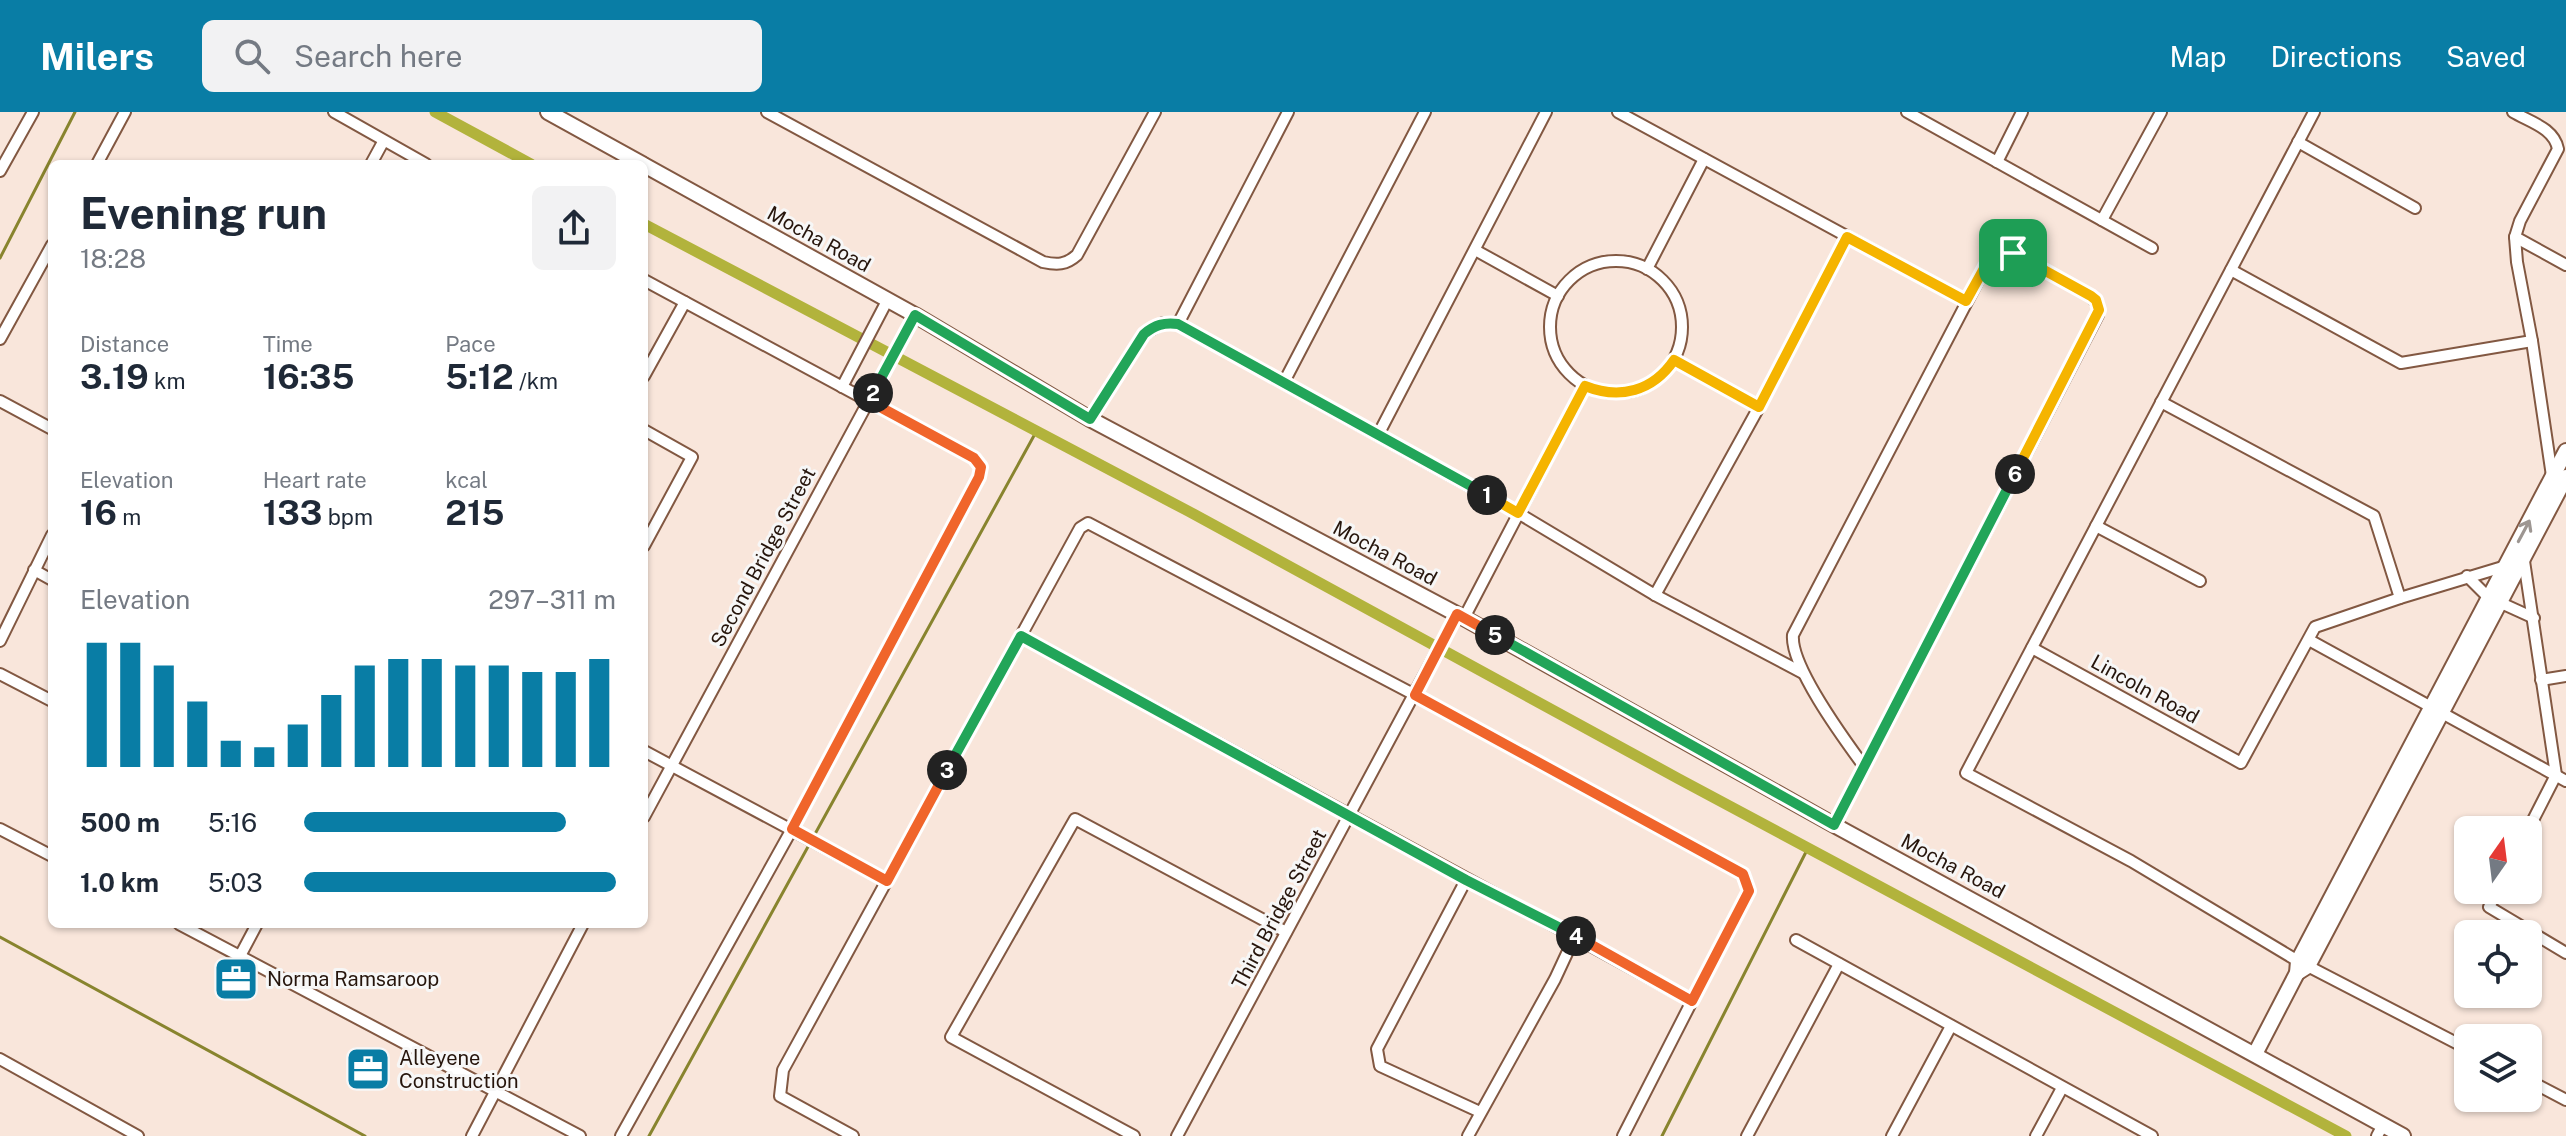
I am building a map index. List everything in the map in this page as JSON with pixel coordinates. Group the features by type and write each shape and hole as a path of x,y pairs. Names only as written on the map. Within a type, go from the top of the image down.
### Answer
{"street":[{"path":"0,171 33,112"},
{"path":"99,160 125,112"},
{"path":"334,112 418,160"},
{"name":"Mocha Road","path":"548,112 636,160"},
{"path":"767,112 1043,262 1055,264 1070,261 1077,255 1155,112"},
{"path":"1178,324 1288,112"},
{"path":"1284,382 1425,112"},
{"path":"1378,435 1546,112"},
{"path":"1618,112 1966,301"},
{"path":"1907,112 2152,248"},
{"path":"1997,162 2022,112"},
{"path":"2102,220 2161,112"},
{"path":"2314,112 1966,773 2131,861 2301,967 2454,1042"},
{"path":"2495,600 2506,566 2559,478 2517,262 2515,237 2520,221 2558,149 2550,132 2513,112"},
{"path":"373,160 383,142"},
{"path":"2298,142 2415,208"},
{"path":"1647,269 1704,159"},
{"name":"Mocha Road","path":"648,167 888,299 1090,419 1461,616 1834,825 2255,1054 2380,1130 2403,1136"},
{"path":"1655,595 1759,407 1847,237"},
{"path":"2515,237 2566,265"},
{"path":"1834,825 2099,310 2091,296 2007,249 1992,254 1966,301 1798,625 1792,643 1803,673 1863,765"},
{"path":"1475,250 1558,296"},
{"path":"0,339 48,252"},
{"path":"1627,262 1647,269 1664,281 1680,309 1683,330 1674,360 1653,382 1635,391 1605,392 1585,386 1568,373 1552,346 1551,315 1558,296 1578,273 1597,264 1627,262"},
{"path":"2231,270 2401,363 2532,341"},
{"path":"621,1136 792,829 979,477 981,467 974,458 648,282"},
{"path":"842,387 888,299"},
{"path":"648,369 685,302"},
{"name":"Second Bridge Street","path":"648,810 915,315"},
{"path":"1090,419 1144,334 1163,323 1178,324 1518,513 1655,595 1803,673"},
{"path":"1674,360 1759,407"},
{"name":"Third Bridge Street","path":"1177,1136 1585,386"},
{"path":"0,401 48,427"},
{"path":"2161,402 2374,516 2400,598"},
{"path":"648,432 692,457 648,539"},
{"path":"2255,1054 2495,600 2524,561 2559,478 2566,451"},
{"path":"853,1136 780,1096 783,1070 1080,528 1088,523 1415,695 1743,874 1749,891 1623,1136"},
{"path":"2096,526 2200,581"},
{"path":"0,641 48,543"},
{"path":"2524,561 2541,680 2561,778 2537,816"},
{"path":"2506,566 2315,627 2309,640 2561,778"},
{"path":"34,570 48,578"},
{"path":"2467,576 2495,600 2534,618"},
{"path":"1021,636 1692,1001"},
{"name":"Lincoln Road","path":"2032,648 2241,763 2309,640"},
{"path":"0,674 48,699"},
{"path":"2541,680 2566,676"},
{"path":"648,753 887,881"},
{"path":"1134,1136 951,1037 1075,819 1286,932"},
{"path":"0,829 48,854"},
{"path":"1466,880 1377,1049 1380,1066 1480,1112"},
{"path":"2491,904 2489,907 2566,953"},
{"path":"187,928 580,1136"},
{"path":"240,956 255,928"},
{"path":"472,1136 581,928"},
{"path":"1468,1136 1575,936"},
{"path":"1796,940 2152,1136"},
{"path":"1747,1136 1839,964"},
{"path":"1892,1136 1951,1026"},
{"path":"0,1059 138,1136"},
{"path":"2542,1087 2566,1100"},
{"path":"2036,1136 2062,1088"}],"waterway":[{"path":"50,160 75,112"},
{"path":"435,112 524,160"},
{"path":"0,258 48,165"},
{"path":"648,226 1188,511 1679,779 2346,1136"},
{"path":"649,1136 1036,432"},
{"path":"1662,1136 1808,848"},
{"path":"0,937 365,1136"}],"place":[{"name":"Norma Ramsaroop","path":"236,979"},
{"name":"Alleyene Construction","path":"368,1069"}],"route":[{"path":"1847,237 1966,301 1992,254 2001,249 2013,253 2091,296 2098,305 2098,315 1834,825 1457,614 1415,695 1743,874 1749,891 1692,1001 1021,636 887,881 792,829 979,477 981,467 974,458 869,401 915,315 1090,419 1144,334 1163,323 1178,324 1518,513 1585,386 1615,393 1635,391 1661,376 1674,360 1759,407 1847,237"}]}
